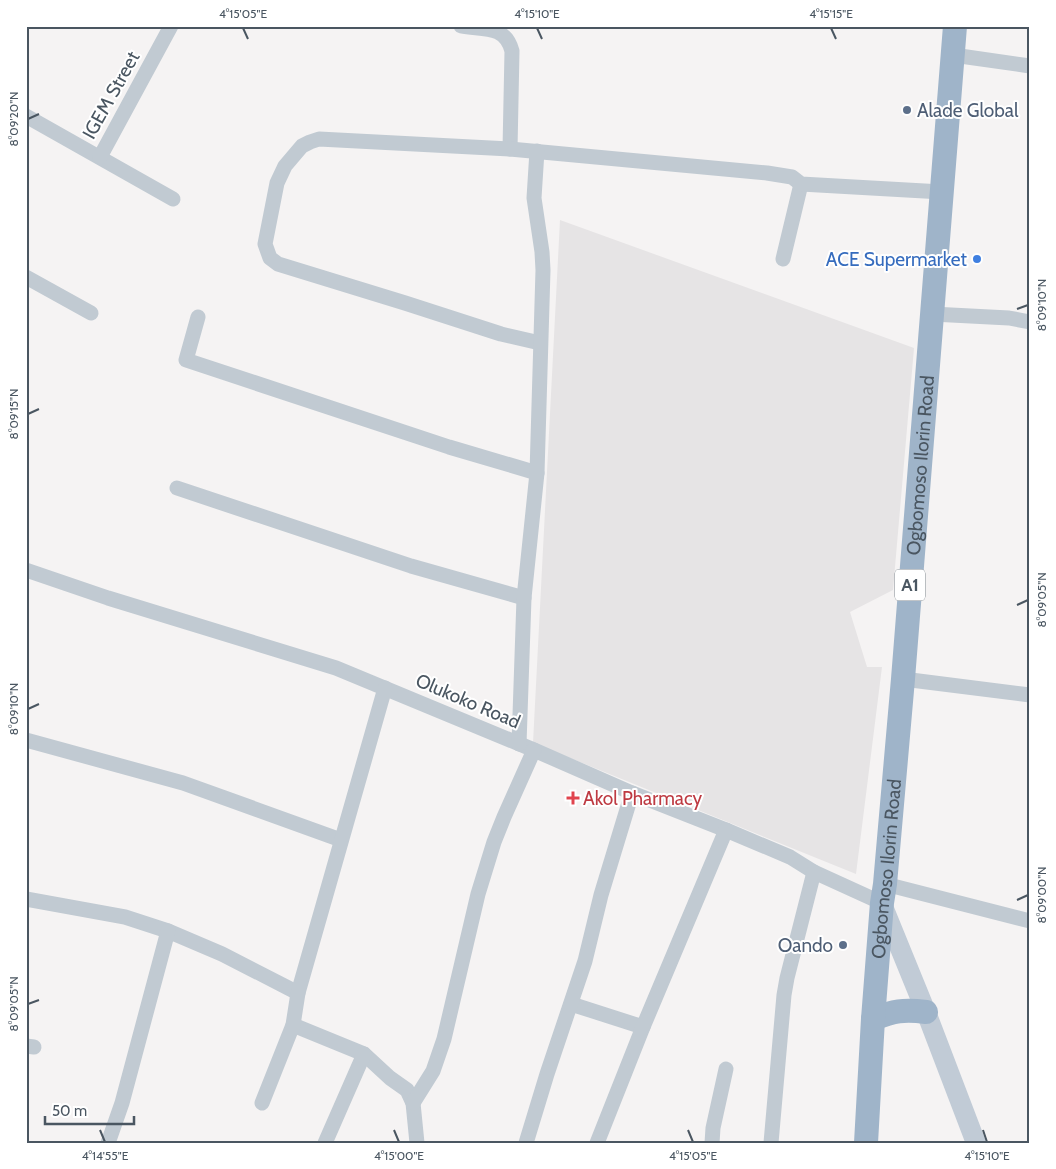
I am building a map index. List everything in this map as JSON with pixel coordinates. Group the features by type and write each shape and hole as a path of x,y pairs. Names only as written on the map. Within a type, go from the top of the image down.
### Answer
{"highway":[{"name":"Ogbomoso Ilorin Road","path":"866,1143 883,893 903,679 955,26"},
{"path":"873,1019 889,1013 907,1010 926,1012"}],"main road":[{"path":"883,893 976,1143"}],"street":[{"path":"460,26 488,28 504,35 510,41 512,51 510,148"},
{"name":"IGEM Street","path":"100,157 168,27"},
{"path":"953,55 1030,66"},
{"path":"26,116 173,199"},
{"path":"540,343 501,334 405,302 278,264 270,258 265,244 277,183 285,166 302,146 319,139 510,148 792,177 801,184 942,192"},
{"path":"519,744 524,598 537,473 543,270 534,198 537,151"},
{"path":"783,259 801,184"},
{"path":"26,277 91,312"},
{"path":"932,314 1009,318 1030,322"},
{"path":"198,317 186,360 450,447 537,473"},
{"path":"177,488 411,566 524,598"},
{"name":"Olukoko Road","path":"26,570 118,601 336,668 534,750 632,794 790,857 814,872 883,893 1030,921"},
{"path":"903,679 1030,695"},
{"path":"262,1103 294,1025 298,993 385,688"},
{"path":"26,740 183,783 341,840"},
{"path":"413,1103 432,1071 444,1039 478,894 494,842 534,750"},
{"path":"526,1143 585,961 601,895 632,794"},
{"path":"597,1143 643,1027 726,830"},
{"path":"771,1143 784,995 814,872"},
{"path":"26,899 125,917 168,931 222,954 298,993"},
{"path":"108,1143 122,1103 168,931"},
{"path":"571,1004 643,1027"},
{"path":"294,1025 364,1054 390,1078 407,1090 413,1103 417,1143"},
{"path":"325,1143 364,1054"},
{"path":"712,1143 713,1128 726,1069"}],"shaded area":[{"path":"560,220 914,348 893,590 850,612 867,667 882,667 856,874 533,743"}],"place":[{"name":"Alade Global","path":"907,110"},
{"name":"ACE Supermarket","path":"977,259"},
{"name":"Akol Pharmacy","path":"573,798"},
{"name":"Oando","path":"843,945"}]}
